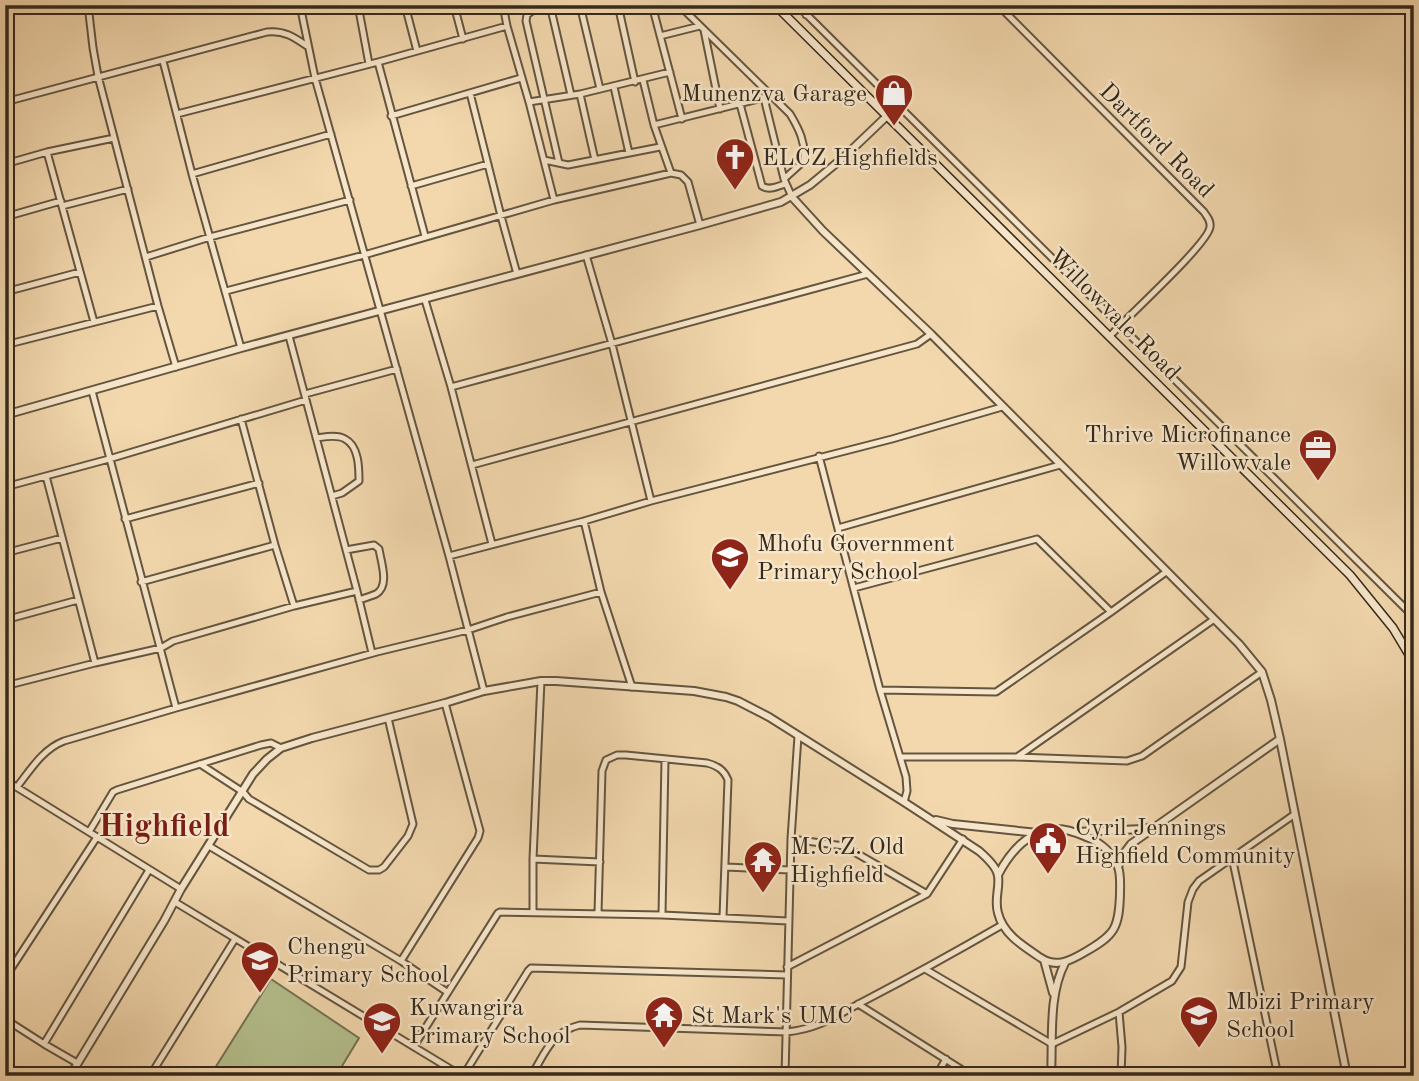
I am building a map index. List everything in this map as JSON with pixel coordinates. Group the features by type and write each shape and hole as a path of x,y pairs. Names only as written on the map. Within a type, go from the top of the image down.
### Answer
{"main road":[{"name":"Willowvale Road","path":"775,5 1350,575 1393,628 1414,663"}],"street":[{"path":"88,5 98,76 176,367"},
{"path":"300,5 315,78 449,556 484,691"},
{"path":"358,5 369,64"},
{"path":"405,5 417,51"},
{"path":"454,5 463,39"},
{"path":"503,5 554,200"},
{"path":"540,5 527,15 526,21 559,163"},
{"path":"550,5 571,95"},
{"path":"580,5 600,89"},
{"path":"618,5 635,82"},
{"path":"652,5 682,119"},
{"path":"679,5 768,97 790,114 799,129 805,152 804,161 785,181 767,189 762,186 740,104"},
{"path":"797,5 1414,617"},
{"path":"806,15 815,5"},
{"name":"Dartford Road","path":"998,5 1208,218 1210,229 1197,248 1110,336"},
{"path":"177,114 507,26"},
{"path":"660,36 702,28"},
{"path":"702,28 720,109"},
{"path":"5,102 276,31 293,36 308,47"},
{"path":"163,61 242,348"},
{"path":"378,62 425,236"},
{"path":"529,102 614,87 670,72"},
{"path":"391,116 522,78"},
{"path":"643,80 660,147 671,173"},
{"path":"614,87 629,153"},
{"path":"470,93 517,274"},
{"path":"580,94 595,160"},
{"path":"654,125 768,97"},
{"path":"768,97 785,181 792,197 1239,644 1262,672 1280,739 1347,1076"},
{"path":"5,415 586,254 760,209 792,197 810,185 888,115"},
{"path":"192,174 331,134"},
{"path":"5,164 114,138"},
{"path":"544,160 568,165 660,147"},
{"path":"47,152 94,322"},
{"path":"411,186 488,164"},
{"path":"226,291 364,255 554,200 671,173 681,175 688,182 700,225"},
{"path":"5,217 128,189"},
{"path":"146,257 350,200"},
{"path":"586,254 612,344 651,500"},
{"path":"5,292 80,272"},
{"path":"451,387 868,274"},
{"path":"425,300 492,544"},
{"path":"5,345 158,306"},
{"path":"472,465 917,344 931,334"},
{"path":"289,336 372,653"},
{"path":"5,487 242,419 397,369"},
{"path":"92,391 176,708"},
{"path":"449,556 584,521 651,500 892,439 1002,407"},
{"path":"242,419 293,606"},
{"path":"316,438 345,439 357,457 359,481 342,494 332,496"},
{"path":"819,456 880,690 906,777 904,802"},
{"path":"838,528 1060,465"},
{"path":"46,476 95,663"},
{"path":"125,519 259,483"},
{"path":"584,521 601,592 632,687"},
{"path":"5,553 62,538"},
{"path":"854,588 1037,539 1111,612"},
{"path":"141,582 275,544"},
{"path":"346,550 374,545 379,549 384,579 382,589 359,600"},
{"path":"880,690 996,692 1166,572"},
{"path":"5,686 161,648 173,641 293,606 357,591"},
{"path":"17,787 44,752 53,745 372,653 468,630 601,592"},
{"path":"5,620 78,600"},
{"path":"1017,757 1213,620"},
{"path":"901,757 1017,757 1119,761 1135,759 1262,672"},
{"path":"533,911 541,681"},
{"path":"70,1076 181,889 260,766 281,748 484,691 541,681 694,691 726,696 769,717 963,839 989,860 998,874"},
{"path":"401,961 480,831 445,704"},
{"path":"200,764 243,792 249,799 373,871 381,869 408,836 413,824 388,718"},
{"path":"785,1076 791,839 798,736"},
{"path":"1118,867 1131,844 1280,739"},
{"path":"89,832 113,792 271,743 281,748"},
{"path":"598,913 601,771 606,760 617,755 626,755 707,763 725,772 728,780 723,918"},
{"path":"662,915 665,759"},
{"path":"5,780 181,889"},
{"path":"1052,1044 1119,1012 1172,981 1181,967 1188,902 1193,889 1199,881 1231,857 1295,814"},
{"path":"930,818 953,824 1038,833"},
{"path":"1074,832 1156,826"},
{"path":"1051,1076 1054,994 1059,974 1065,963 1104,940 1115,928 1119,916 1120,879 1118,867 1107,850 1095,841 1057,828 1038,833 1007,857 998,874 995,900 1002,925 1010,935 1044,960 1065,963"},
{"path":"5,978 97,837"},
{"path":"791,839 844,846 927,894"},
{"path":"787,967 927,894 963,839"},
{"path":"209,846 401,961 447,992"},
{"path":"1231,857 1278,1076"},
{"path":"533,859 600,862"},
{"path":"726,867 790,870"},
{"path":"44,1044 149,870"},
{"path":"174,902 463,1076 531,968 787,975"},
{"path":"414,1046 498,913 503,911 788,920"},
{"path":"531,1076 557,1035 580,1025 787,1032 806,1030 925,970 1002,925"},
{"path":"150,1076 235,939"},
{"path":"1044,960 1054,994"},
{"path":"925,970 1052,1044"},
{"path":"858,1004 972,1076"},
{"path":"1119,1012 1121,1076"},
{"path":"5,1031 8,1021 77,1063"},
{"path":"936,1076 946,1059"}],"green space":[{"path":"271,979 359,1038 336,1076 210,1076"}],"place":[{"name":"Munenzva Garage","path":"894,127"},
{"name":"ELCZ Highfields","path":"735,191"},
{"name":"Thrive Microfinance Willowvale","path":"1318,482"},
{"name":"Mhofu Government Primary School","path":"730,591"},
{"name":"Cyril Jennings Highfield Community","path":"1048,875"},
{"name":"M.C.Z. Old Highfield","path":"763,894"},
{"name":"Chengu Primary School","path":"260,994"},
{"name":"St Mark's UMC","path":"664,1049"},
{"name":"Mbizi Primary School","path":"1199,1049"},
{"name":"Kuwangira Primary School","path":"382,1055"}],"district":[{"name":"Highfield","path":"164,825"}]}
